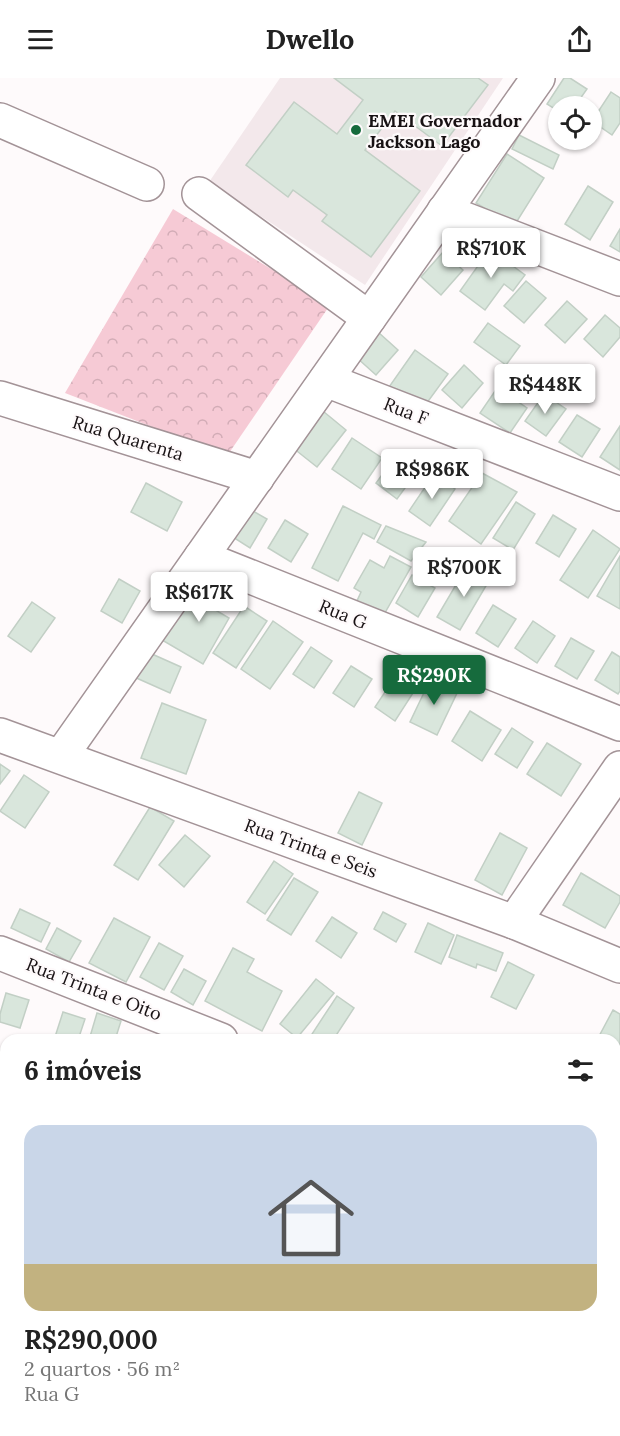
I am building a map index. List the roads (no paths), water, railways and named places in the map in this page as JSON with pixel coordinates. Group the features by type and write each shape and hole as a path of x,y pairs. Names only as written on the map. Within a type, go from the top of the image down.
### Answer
{"street":[{"path":"61,756 538,78"},
{"path":"0,120 147,184"},
{"path":"199,194 369,318"},
{"path":"444,211 620,279"},
{"name":"Rua F","path":"326,380 620,494"},
{"name":"Rua Quarenta","path":"0,398 257,478"},
{"name":"Rua G","path":"201,557 620,724"},
{"name":"Rua Trinta e Seis","path":"0,735 514,922 620,966"},
{"path":"514,922 620,768"},
{"name":"Rua Trinta e Oito","path":"0,953 206,1034"}],"place":[{"name":"EMEI Governador Jackson Lago","path":"356,130"}]}
